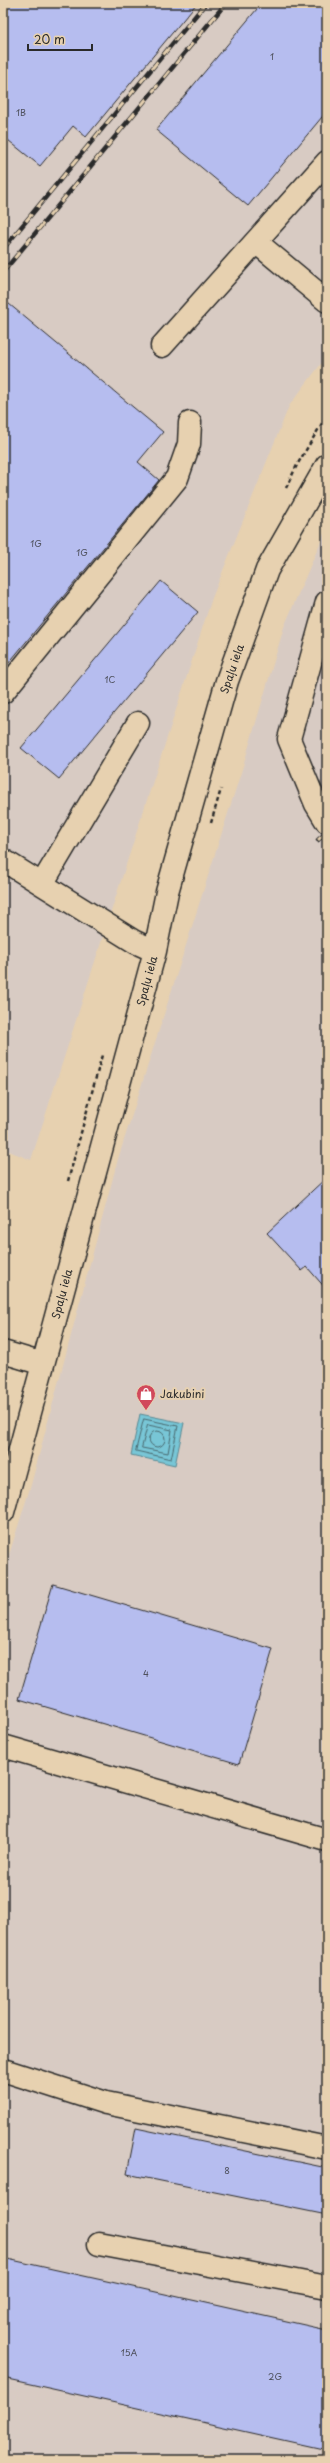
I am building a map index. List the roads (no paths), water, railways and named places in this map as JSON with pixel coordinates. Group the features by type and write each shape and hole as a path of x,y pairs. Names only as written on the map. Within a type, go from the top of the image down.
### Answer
{"street":[{"path":"162,346 327,162"},
{"path":"256,242 327,301"},
{"path":"3,692 177,478 189,444 190,423"},
{"name":"Spaļu iela","path":"3,1512 155,952 167,892 227,680 267,570 327,465"},
{"path":"327,602 289,739 321,799 327,822"},
{"path":"42,884 138,723"},
{"path":"3,860 135,942 155,952"},
{"path":"3,1352 43,1364"},
{"path":"3,1746 327,1840"},
{"path":"3,2070 106,2102 327,2148"},
{"path":"99,2244 327,2287"}],"water":[{"path":"140,1414 184,1423 175,1465 131,1455"}],"railway":[{"path":"3,249 206,3"},
{"path":"3,272 226,3"},
{"path":"318,840 327,832"}],"place":[{"name":"Jakubini","path":"146,1411"}]}
